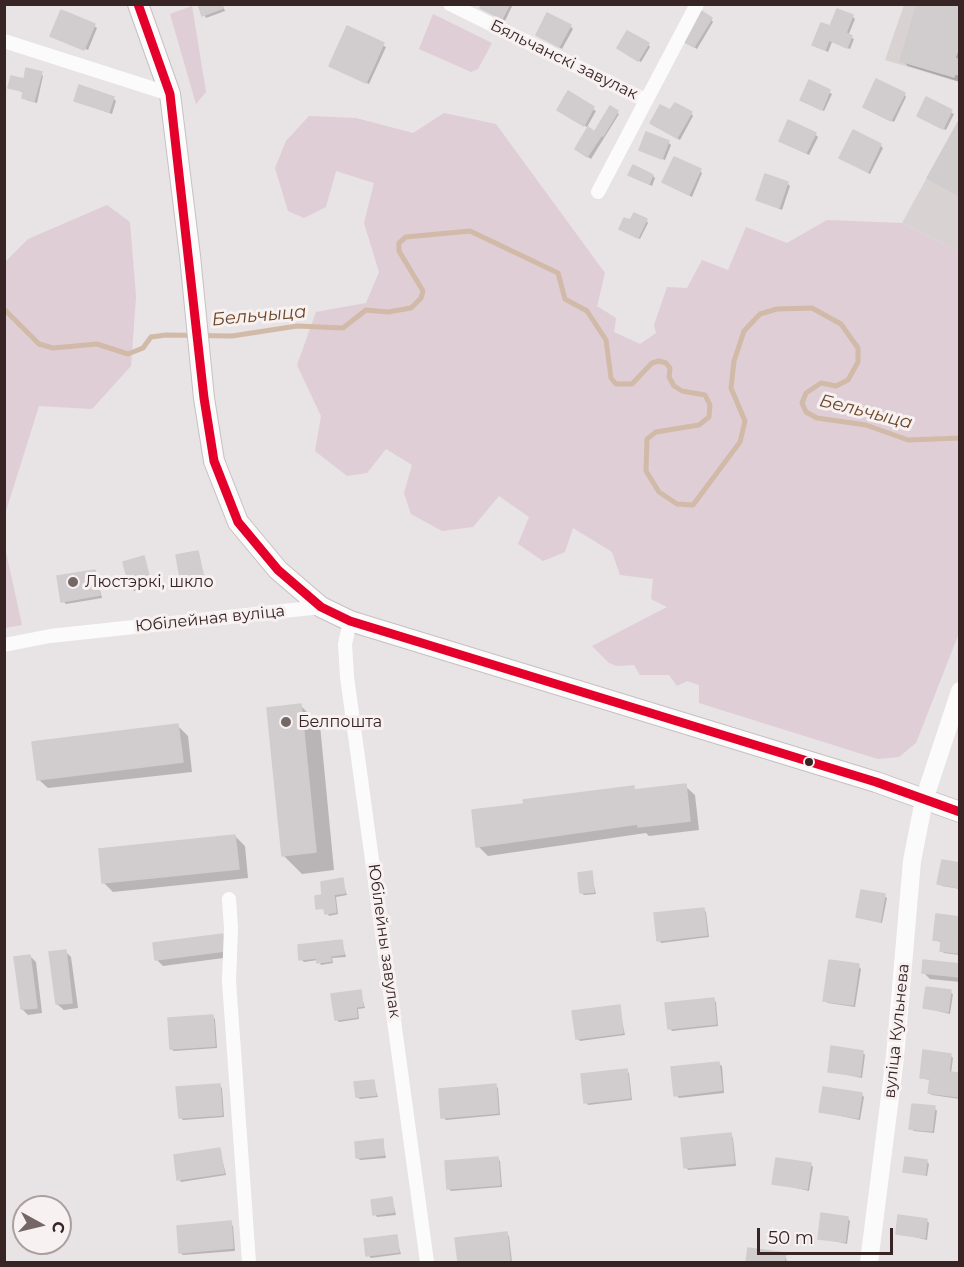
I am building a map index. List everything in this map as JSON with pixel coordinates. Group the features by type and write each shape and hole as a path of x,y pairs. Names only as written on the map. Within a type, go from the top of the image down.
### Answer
{"main road":[{"path":"138,4 170,94 190,256 204,398 214,461 238,522 278,570 321,607 350,621 876,782 960,813"}],"street":[{"name":"Бяльчанскі завулак","path":"450,4 645,100"},
{"path":"598,192 697,4"},
{"path":"4,41 170,94"},
{"name":"Юбілейная вуліца","path":"4,645 50,636 321,607"},
{"name":"Юбілейны завулак","path":"350,621 345,644 347,677 426,1263"},
{"name":"вуліца Кульнева","path":"869,1263 895,1057 912,861 924,800 960,691"},
{"path":"229,899 231,928 228,970 249,1263"}],"shaded area":[{"path":"904,5 959,5 959,82 885,60"},
{"path":"192,6 206,92 196,104 170,14"},
{"path":"433,14 492,43 478,69 471,72 419,49"},
{"path":"444,113 496,124 605,273 597,306 616,318 614,332 640,344 656,333 654,325 667,287 687,288 702,260 728,270 746,227 787,243 827,220 902,223 959,252 959,633 916,743 899,757 878,759 699,703 699,685 687,681 677,686 669,675 640,675 634,665 617,666 609,663 592,646 667,607 651,599 653,579 620,575 612,552 573,528 565,552 543,561 518,544 529,517 499,496 473,527 442,531 411,514 404,493 412,465 386,449 367,473 347,476 315,451 321,416 297,365 316,312 366,303 379,272 364,223 374,183 336,171 326,207 304,218 288,211 275,168 286,141 309,116 356,118 413,133"},
{"path":"959,119 959,252 902,223"},
{"path":"107,205 130,222 136,297 131,366 92,409 39,406 5,514 5,262 28,239"},
{"path":"4,543 22,625 5,628 4,628"}],"building":[{"path":"198,4 221,4 223,8 202,16"},
{"path":"482,4 510,4 502,19 480,8"},
{"path":"917,4 960,4 960,45 955,58 959,60 954,77 900,61"},
{"path":"837,9 853,15 846,33 852,36 847,48 829,40 825,50 812,45 821,23 830,26"},
{"path":"61,10 95,24 84,50 50,36"},
{"path":"701,11 712,18 694,47 683,41"},
{"path":"547,13 571,25 559,47 536,35"},
{"path":"347,26 384,43 366,83 329,66"},
{"path":"627,31 649,43 638,61 617,48"},
{"path":"960,60 960,75 955,74"},
{"path":"26,68 42,72 34,101 22,98 23,91 8,88 11,76 24,79"},
{"path":"876,79 905,93 891,121 863,107"},
{"path":"809,80 830,90 822,110 800,100"},
{"path":"79,85 114,97 109,112 74,101"},
{"path":"568,91 594,107 584,126 557,110"},
{"path":"926,97 952,110 943,129 917,116"},
{"path":"675,103 692,112 677,138 650,123 660,105 670,110"},
{"path":"610,106 618,111 603,136 595,131"},
{"path":"960,119 960,191 958,195 927,178"},
{"path":"788,120 816,133 806,153 779,141"},
{"path":"588,127 601,136 587,157 575,149"},
{"path":"853,130 881,144 868,172 839,158"},
{"path":"646,132 669,141 662,159 639,150"},
{"path":"674,157 701,169 689,195 662,182"},
{"path":"633,165 653,175 649,184 628,175"},
{"path":"765,174 788,182 779,208 756,200"},
{"path":"634,213 647,219 638,238 619,229 624,218 630,220"},
{"path":"198,551 204,579 181,583 176,555"},
{"path":"144,556 151,584 130,589 123,562"},
{"path":"95,570 100,595 61,602 57,576"},
{"path":"301,704 316,852 282,856 267,708"},
{"path":"178,724 183,762 37,780 32,742"},
{"path":"686,784 690,821 638,827 638,824 476,847 472,810 524,804 523,800 634,786 634,790"},
{"path":"235,835 239,869 102,883 99,849"},
{"path":"942,860 960,863 960,888 937,884"},
{"path":"592,871 594,892 580,893 578,873"},
{"path":"343,878 345,893 322,896 321,882"},
{"path":"861,890 885,894 880,922 856,917"},
{"path":"322,895 324,908 316,909 315,896"},
{"path":"334,895 336,912 325,914 322,897"},
{"path":"704,908 707,935 657,941 654,913"},
{"path":"936,914 960,917 957,953 940,951 941,941 933,940"},
{"path":"223,934 225,951 155,960 153,943"},
{"path":"342,940 344,954 330,956 331,961 317,963 316,958 299,960 298,945"},
{"path":"66,950 72,1003 56,1004 49,952"},
{"path":"30,955 37,1008 21,1009 14,957"},
{"path":"829,960 859,964 853,1005 823,1001"},
{"path":"923,960 960,964 960,977 922,973"},
{"path":"926,987 951,990 948,1012 923,1008"},
{"path":"361,990 363,1006 356,1007 357,1017 335,1020 331,994"},
{"path":"714,998 716,1024 668,1029 665,1003"},
{"path":"620,1005 623,1033 576,1039 572,1011"},
{"path":"213,1015 215,1046 170,1049 168,1018"},
{"path":"831,1046 863,1051 860,1076 828,1072"},
{"path":"923,1050 951,1054 949,1072 960,1073 960,1097 928,1093 930,1079 920,1078"},
{"path":"719,1062 722,1090 674,1096 671,1067"},
{"path":"627,1069 630,1098 584,1103 581,1074"},
{"path":"374,1080 376,1095 356,1097 354,1082"},
{"path":"220,1084 222,1115 179,1118 176,1087"},
{"path":"496,1084 498,1113 441,1118 439,1089"},
{"path":"823,1087 862,1093 858,1118 819,1112"},
{"path":"912,1104 935,1106 932,1131 909,1129"},
{"path":"731,1133 734,1163 684,1168 681,1138"},
{"path":"383,1139 384,1155 356,1158 355,1142"},
{"path":"220,1148 224,1173 177,1180 174,1155"},
{"path":"498,1157 500,1185 447,1189 445,1161"},
{"path":"905,1157 927,1160 925,1175 903,1172"},
{"path":"776,1158 811,1163 807,1189 772,1184"},
{"path":"392,1197 394,1212 373,1215 371,1200"},
{"path":"821,1213 848,1217 845,1242 818,1239"},
{"path":"898,1215 927,1219 925,1238 896,1234"},
{"path":"231,1221 233,1248 179,1253 177,1226"},
{"path":"507,1232 510,1261 458,1262 455,1238"},
{"path":"397,1235 399,1252 366,1256 364,1239"},
{"path":"748,1248 786,1253 784,1262 746,1262"}],"waterway":[{"name":"Бельчыца","path":"4,309 39,344 53,348 97,344 128,354 143,348 151,337 166,335 232,336 297,326 343,328 366,310 388,312 411,308 421,298 423,291 399,251 399,243 406,237 470,231 558,273 565,299 587,311 606,340 611,378 616,384 632,384 652,363 659,361 666,363 670,368 669,377 674,386 682,391 705,395 710,405 709,417 699,425 656,432 647,439 646,471 659,492 677,504 693,505 740,442 745,421 731,388 734,361 744,331 760,314 777,309 812,308 841,324 858,348 858,362 848,380 836,386 821,383 806,393 802,403 806,412 817,418 866,425 908,440 960,438"}],"transit line":[{"path":"138,4 170,94 204,398 214,461 238,522 278,570 321,607 350,621 876,782 960,812"}],"place":[{"name":"Люстэркі, шкло","path":"73,582"},
{"name":"Белпошта","path":"286,722"}]}
